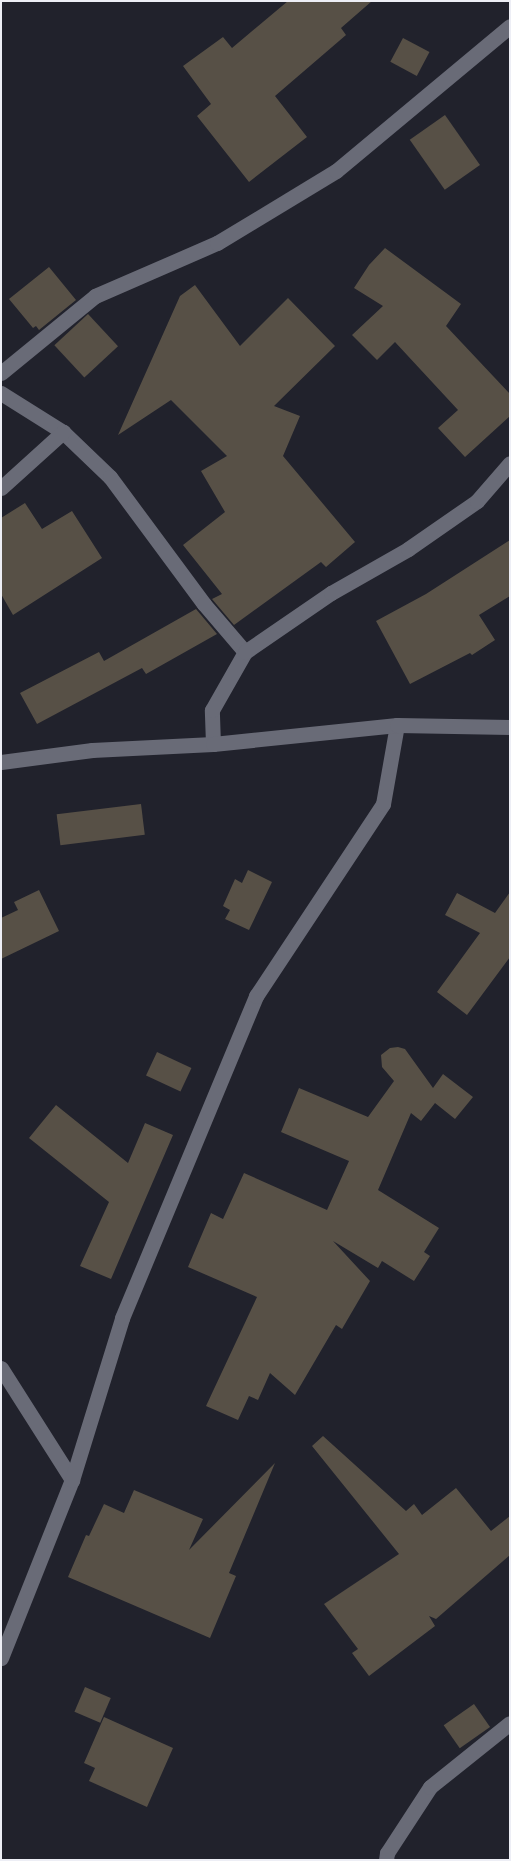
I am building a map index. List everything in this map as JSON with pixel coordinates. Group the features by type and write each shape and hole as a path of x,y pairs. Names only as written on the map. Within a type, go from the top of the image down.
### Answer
{"street":[{"path":"1,374 95,296 217,243 336,171 510,26"},
{"path":"1,393 63,432 110,477 204,604 245,652"},
{"path":"1,488 63,432"},
{"path":"213,744 212,710 245,652 331,593 408,550 477,501 510,464"},
{"path":"1,1658 72,1480 122,1318 256,996 383,804 397,725"},
{"path":"1,762 92,750 213,744 397,725 510,728"},
{"path":"1,1368 72,1480"},
{"path":"386,1860 387,1853 430,1787 510,1723"}],"building":[{"path":"288,1 372,1 341,28 346,35 275,96 307,137 249,182 197,116 211,104 183,66 223,37 232,48"},
{"path":"403,38 429,52 417,76 390,62"},
{"path":"445,115 480,165 445,190 410,140"},
{"path":"385,248 461,304 446,326 510,394 510,416 465,457 438,428 458,410 395,342 377,360 352,335 383,306 354,288 369,265"},
{"path":"49,267 76,300 39,330 36,326 33,328 9,299"},
{"path":"195,285 240,346 288,298 335,346 274,406 300,416 283,456 355,542 326,567 321,562 234,625 212,599 222,594 183,545 225,512 201,471 227,456 171,400 118,435 180,296"},
{"path":"88,314 118,346 84,378 54,345"},
{"path":"25,503 42,529 72,511 102,558 13,615 1,594 1,518"},
{"path":"510,540 510,596 479,615 495,640 472,655 470,653 410,684 376,621 426,594"},
{"path":"196,609 217,634 146,674 142,668 37,724 20,693 99,652 104,661"},
{"path":"141,804 145,835 60,845 57,814"},
{"path":"248,870 272,882 249,930 225,919 230,910 223,906 235,879 242,883"},
{"path":"39,890 59,931 1,959 1,918 18,910 14,902"},
{"path":"510,892 510,957 467,1015 437,992 480,933 445,915 457,893 495,913"},
{"path":"398,1047 405,1049 433,1088 443,1074 473,1097 455,1119 435,1103 421,1121 411,1113 378,1190 439,1228 424,1252 430,1256 414,1281 382,1261 378,1268 333,1241 370,1281 342,1329 336,1325 295,1395 270,1373 258,1400 249,1396 238,1420 206,1406 257,1297 188,1267 211,1213 223,1219 244,1173 327,1210 349,1161 281,1132 299,1088 368,1117 394,1081 382,1067 381,1055 390,1048"},
{"path":"157,1052 191,1068 180,1092 146,1076"},
{"path":"56,1105 128,1163 145,1123 173,1135 111,1279 80,1266 109,1202 29,1138"},
{"path":"323,1436 406,1511 414,1504 422,1515 456,1488 491,1531 510,1516 510,1555 436,1619 429,1616 435,1626 369,1676 352,1653 358,1649 324,1604 399,1554 312,1446"},
{"path":"275,1463 229,1573 236,1576 210,1638 68,1577 86,1535 89,1536 104,1504 124,1513 134,1490 203,1519 189,1550"},
{"path":"85,1687 111,1698 100,1723 74,1712"},
{"path":"474,1704 490,1727 460,1748 444,1725"},
{"path":"104,1717 173,1748 147,1807 89,1781 95,1768 84,1763"}]}
